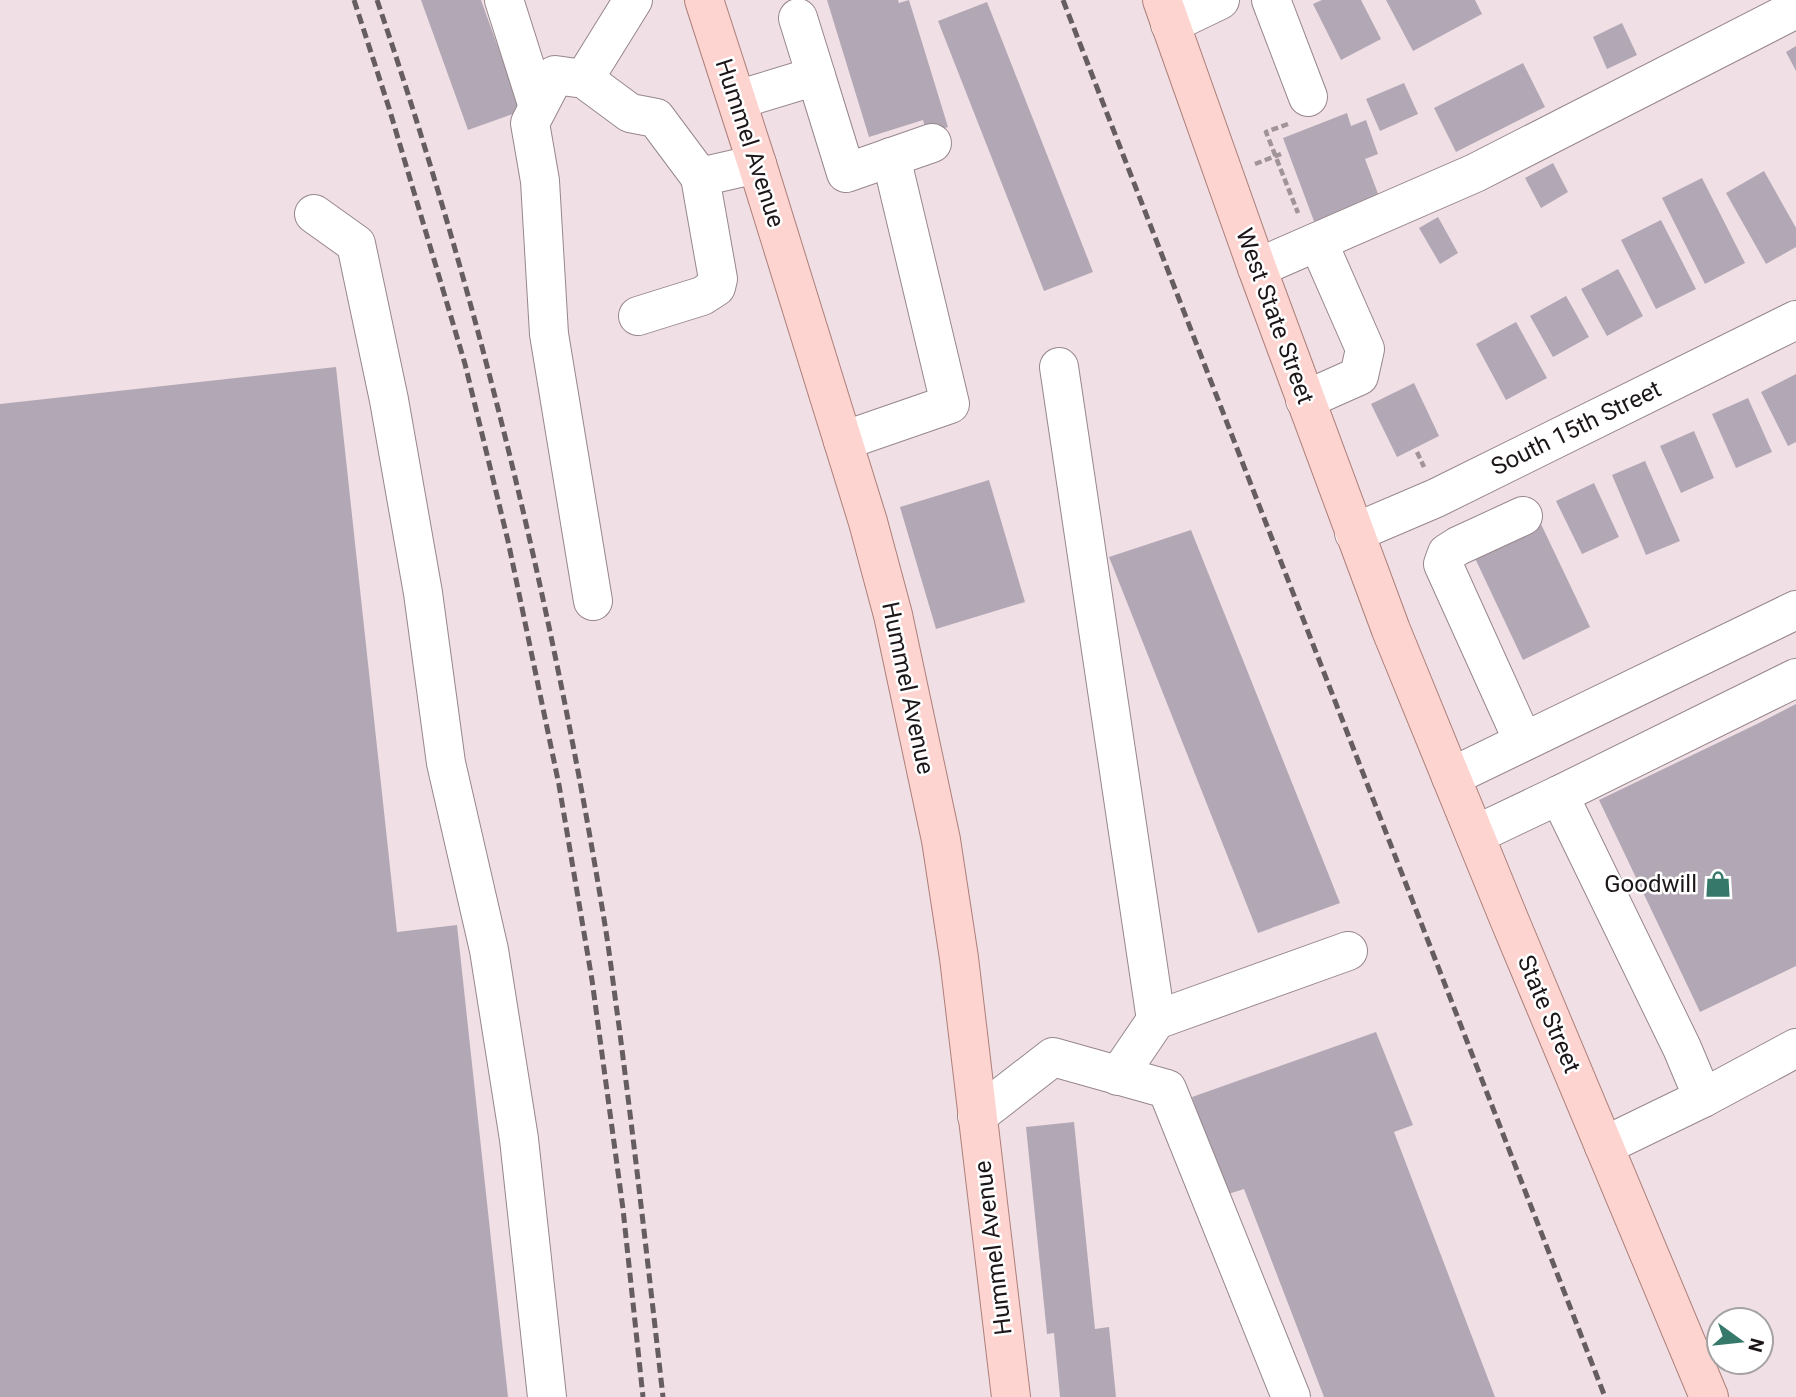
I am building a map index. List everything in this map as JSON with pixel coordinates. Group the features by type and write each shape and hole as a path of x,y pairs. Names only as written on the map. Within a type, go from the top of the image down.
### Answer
{"main road":[{"name":"Hummel Avenue","path":"704,0 868,522 893,615 941,840 959,958 1011,1397"},
{"name":"West State Street","path":"1166,12 1391,630"},
{"name":"State Street","path":"1391,630 1709,1397"}],"street":[{"path":"504,0 538,107"},
{"path":"584,79 634,0"},
{"path":"1166,12 1220,0"},
{"path":"1271,0 1300,110"},
{"path":"1257,268 1311,226 1475,173 1796,9"},
{"path":"798,18 846,173 932,143"},
{"path":"593,601 548,334 540,181 530,123 555,75 584,79 630,113 656,118 700,177 718,279 716,287 702,296 638,316"},
{"path":"737,100 816,76"},
{"path":"843,441 950,404 891,157"},
{"path":"700,177 757,164"},
{"path":"314,214 356,244 389,400 423,593 446,763 489,950 519,1139 547,1397"},
{"path":"1306,400 1359,376 1365,349 1311,226"},
{"name":"South 15th Street","path":"1354,533 1436,498 1796,320"},
{"path":"1059,367 1156,1020"},
{"path":"1436,498 1458,546"},
{"path":"1523,516 1458,546 1447,553 1443,564 1523,741"},
{"path":"1451,777 1796,610"},
{"path":"1475,835 1796,678"},
{"path":"1559,795 1682,1048 1703,1098"},
{"path":"1118,1076 1156,1020 1348,951"},
{"path":"1604,1146 1703,1098 1796,1048"},
{"path":"978,1116 1052,1057 1167,1089 1290,1397"}],"path":[{"path":"1300,110 1266,132 1278,155 1298,214 1311,226"},
{"path":"1252,165 1278,155"}],"building":[{"path":"421,0 481,0 521,111 468,130"},
{"path":"827,0 898,0 899,3 909,0 948,127 927,134 923,120 869,137"},
{"path":"1322,0 1361,0 1381,39 1341,60 1313,4"},
{"path":"1386,0 1475,0 1482,14 1413,51"},
{"path":"987,2 1093,272 1044,291 938,21"},
{"path":"1622,23 1637,55 1607,69 1593,37"},
{"path":"1796,46 1796,71 1786,52"},
{"path":"1523,63 1545,107 1456,152 1434,108"},
{"path":"1404,83 1418,114 1380,131 1366,99"},
{"path":"1347,113 1351,126 1366,120 1378,154 1365,159 1380,199 1315,224 1283,138"},
{"path":"1553,163 1568,192 1541,208 1525,178"},
{"path":"1764,171 1796,228 1796,247 1766,264 1726,193"},
{"path":"1702,178 1745,263 1705,284 1662,198"},
{"path":"1438,217 1458,253 1440,264 1419,228"},
{"path":"1661,220 1696,289 1656,309 1621,240"},
{"path":"1618,269 1643,316 1607,336 1581,289"},
{"path":"1566,296 1589,337 1553,357 1530,316"},
{"path":"1516,322 1547,378 1506,400 1476,344"},
{"path":"336,367 397,932 457,925 508,1397 0,1397 0,404"},
{"path":"1796,374 1796,442 1788,446 1761,392"},
{"path":"1414,383 1439,436 1397,457 1371,404"},
{"path":"1748,398 1772,452 1736,468 1712,414"},
{"path":"1694,431 1714,478 1681,493 1660,446"},
{"path":"1645,461 1680,541 1646,555 1612,475"},
{"path":"989,480 1025,602 936,629 900,507"},
{"path":"1594,483 1619,537 1582,554 1556,501"},
{"path":"1540,522 1590,627 1523,660 1473,554"},
{"path":"1191,530 1340,903 1258,933 1109,557"},
{"name":"Goodwill","path":"1796,704 1796,966 1700,1012 1599,800"},
{"path":"1376,1032 1413,1125 1394,1132 1495,1397 1324,1397 1244,1189 1225,1195 1192,1097"},
{"path":"1074,1122 1095,1329 1109,1327 1116,1397 1060,1397 1054,1333 1047,1334 1026,1127"}],"railway":[{"path":"354,0 465,364 508,541 559,785 592,980 623,1209 643,1397"},
{"path":"377,0 414,113 480,340 537,570 561,686 608,946 663,1397"},
{"path":"1063,0 1605,1397"}],"place":[{"name":"Goodwill","path":"1718,884"}]}
